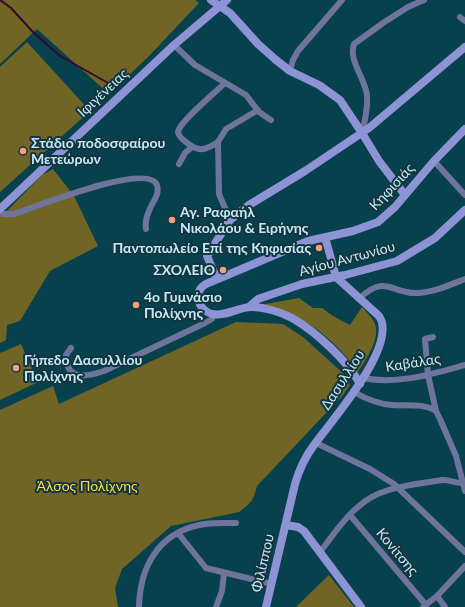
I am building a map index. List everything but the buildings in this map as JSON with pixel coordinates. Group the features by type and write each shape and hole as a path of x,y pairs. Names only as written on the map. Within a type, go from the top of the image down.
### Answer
{"street":[{"path":"211,0 234,17 265,51 290,71 311,80 335,96 345,106 379,161 405,195"},
{"name":"Ιφιγένειας","path":"0,210 174,44 227,0"},
{"path":"290,71 294,57 300,47 342,0"},
{"path":"362,133 367,108 367,94 352,54 354,44 383,23 424,0"},
{"path":"174,44 192,63 248,97 258,110 271,120"},
{"path":"217,279 207,256 230,220 249,205 305,171 362,133 465,47"},
{"path":"218,142 202,149 192,147 179,134 180,126 225,83"},
{"path":"230,220 219,194 218,142 226,129 258,110"},
{"name":"Κηφισιάς","path":"214,314 202,308 199,303 198,296 203,286 308,241 353,231 375,223 388,214 434,161 465,129"},
{"path":"179,164 185,153 192,147"},
{"path":"434,161 465,195"},
{"path":"0,210 4,214 14,214 82,190 116,180 148,178 156,184 158,192 147,216 146,229"},
{"name":"Αγίου Αντωνίου","path":"249,307 258,299 308,282 336,277 399,259 434,238 465,210"},
{"path":"325,237 336,277"},
{"name":"Δασυλλίου","path":"286,525 299,472 304,460 362,381 382,338 383,327 382,320 379,316 336,277"},
{"path":"360,298 378,286 386,286 408,293 418,293 465,279"},
{"path":"71,348 66,355 66,362 70,369 77,375 89,376 104,371 205,323 212,319 214,314 249,307 284,314 299,322 320,339 362,381"},
{"path":"433,337 425,339 428,375 436,411 440,417 456,456 465,492"},
{"name":"Καβάλας","path":"362,381 394,380 428,375 465,365"},
{"path":"354,392 379,404 420,406 436,411"},
{"path":"316,443 375,472 398,487 464,550"},
{"path":"320,552 350,515 365,501 398,487 442,480 447,480 456,484 463,483"},
{"name":"Κονίτσης","path":"350,515 424,606"},
{"path":"139,607 141,583 148,564 162,544 178,533 202,524 236,523"},
{"path":"286,525 298,527 304,531 361,607"},
{"name":"Φιλίππου","path":"266,607 286,525"},
{"path":"178,533 205,567 272,584"},
{"path":"424,606 437,596 465,566"},
{"path":"216,607 222,591 224,573"},
{"path":"437,596 445,607"}],"green space":[{"path":"0,0 195,0 199,3 149,56 109,94 37,29 0,64"},
{"name":"Στάδιο ποδοσφαίρου Μετεώρων","path":"27,42 90,111 0,192 0,67"},
{"path":"53,169 74,196 98,246 50,271 20,321 7,325 6,340 0,343 0,214 2,216 42,175"},
{"path":"299,298 313,308 322,308 350,325 362,307 370,316 376,328 375,341 369,355 358,372 338,348 322,333 304,321 291,315 260,305"},
{"name":"Άλσος Πολίχνης","path":"236,322 283,324 303,337 345,375 350,385 343,395 257,486 251,501 243,509 239,512 171,526 122,569 115,588 118,607 0,607 0,410 53,386 59,404"},
{"name":"Γήπεδο Δασυλλίου Πολίχνης","path":"21,344 38,382 0,400 0,353"},
{"path":"329,575 354,607 296,607"}],"waterway":[{"path":"0,0 11,8 32,31 60,56 117,88"}],"place":[{"name":"Στάδιο ποδοσφαίρου Μετεώρων","path":"23,151"},
{"name":"Αγ. Ραφαήλ Νικολάου & Ειρήνης","path":"172,220"},
{"name":"Παντοπωλείο Επί της Κηφισίας","path":"319,248"},
{"name":"ΣΧΟΛΕΙΟ","path":"223,270"},
{"name":"4ο Γυμνάσιο Πολίχνης","path":"136,305"},
{"name":"Γήπεδο Δασυλλίου Πολίχνης","path":"16,368"}]}
